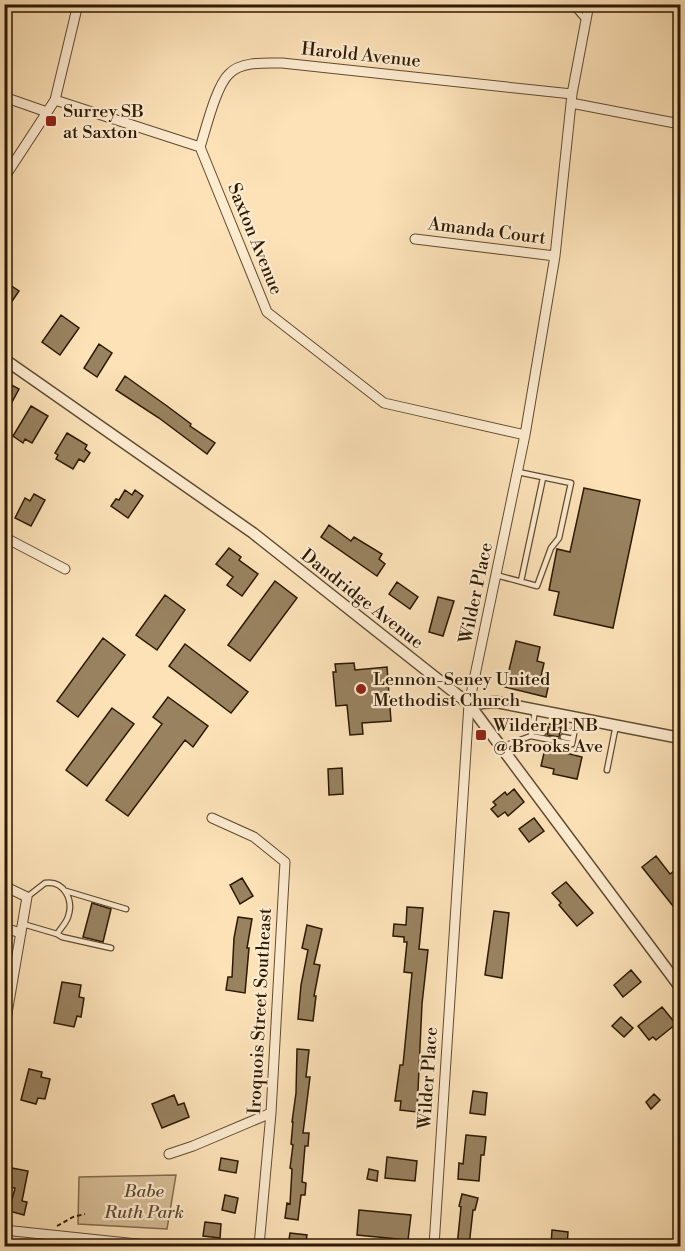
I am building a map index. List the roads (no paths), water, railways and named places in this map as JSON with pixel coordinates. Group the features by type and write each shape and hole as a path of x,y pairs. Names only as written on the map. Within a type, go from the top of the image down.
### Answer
{"street":[{"path":"4,178 55,99 78,4"},
{"name":"Wilder Place","path":"434,1246 469,704 525,435 555,255 571,99 589,4"},
{"name":"Harold Avenue","path":"200,147 221,85 229,73 242,66 259,63 282,63 571,99"},
{"path":"4,97 47,112"},
{"path":"55,99 200,147"},
{"path":"571,99 681,124"},
{"name":"Saxton Avenue","path":"200,147 267,312 384,403 525,435"},
{"name":"Amanda Court","path":"415,239 555,255"},
{"name":"Dandridge Avenue","path":"4,359 253,533 336,605 469,704 681,987"},
{"path":"4,537 64,569"},
{"path":"469,704 496,702 681,738"},
{"name":"Iroquois Street Southeast","path":"212,818 254,837 285,862 271,1113 259,1246"},
{"path":"4,886 27,897 7,994 4,1031"},
{"path":"4,928 22,928"},
{"path":"169,1154 271,1113"},
{"path":"4,1230 156,1246"}],"lane":[{"path":"571,4 586,21"},
{"path":"496,575 537,586 551,548 559,538 571,483 518,472"},
{"path":"521,581 543,478"},
{"path":"532,731 536,709"},
{"path":"532,731 572,744 577,718"},
{"path":"607,770 616,725"},
{"path":"501,747 532,731 544,731"},
{"path":"563,734 573,736"},
{"path":"27,897 45,883 51,882 58,884 66,891 126,909"},
{"path":"57,934 69,915 70,903 66,891"},
{"path":"22,928 57,934 111,948"}],"place":[{"name":"Surrey SB at Saxton","path":"51,121"},
{"name":"Lennon-Seney United Methodist Church","path":"361,689"},
{"name":"Wilder Pl NB @ Brooks Ave","path":"481,735"}],"park label":[{"name":"Babe Ruth Park","path":"144,1201"}]}
